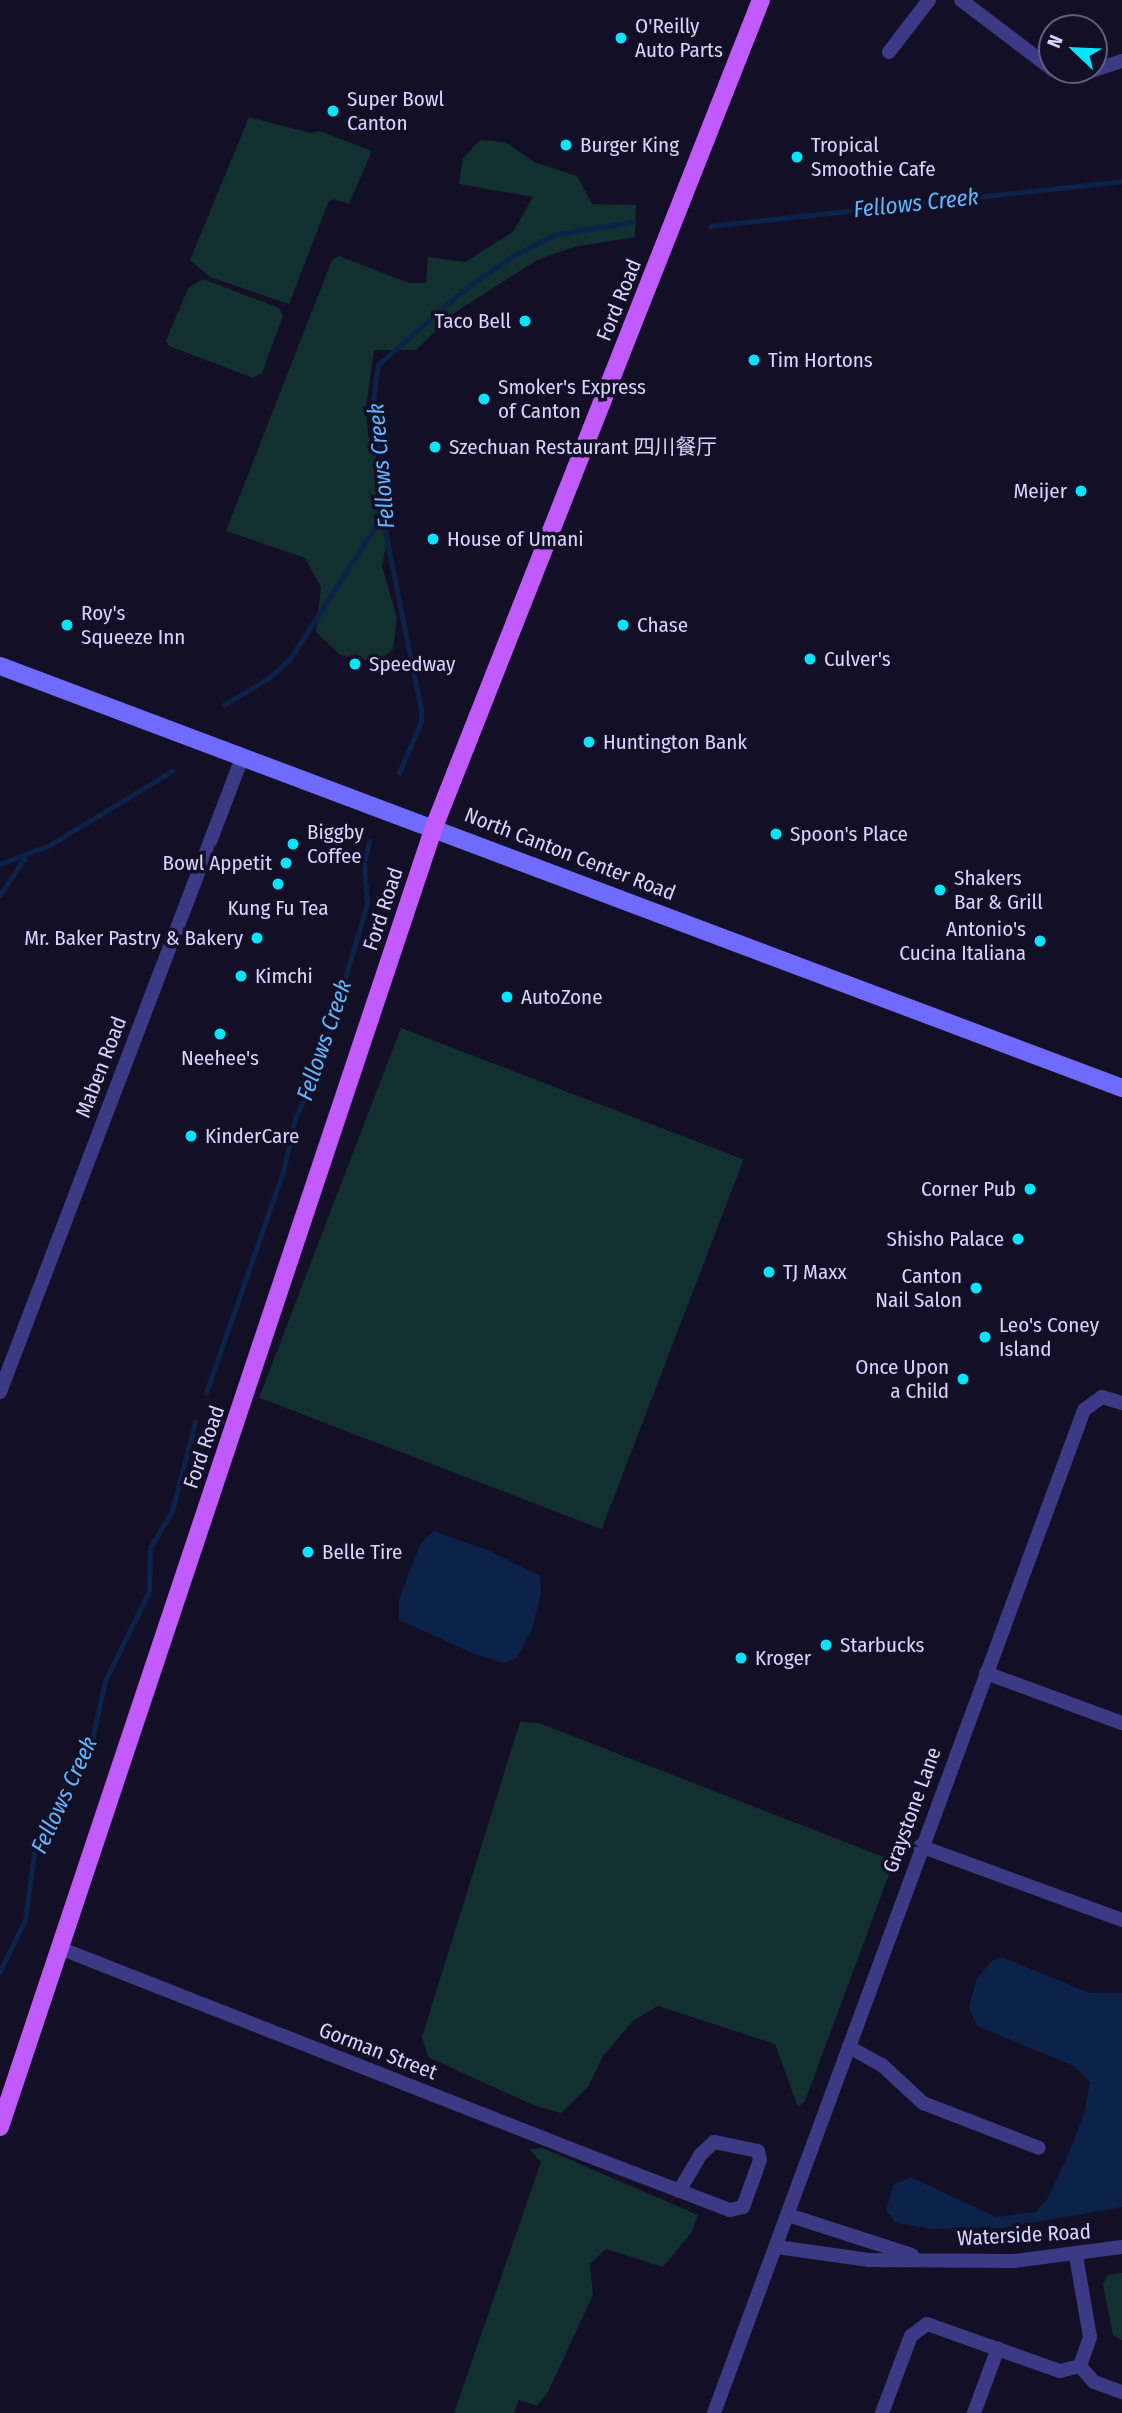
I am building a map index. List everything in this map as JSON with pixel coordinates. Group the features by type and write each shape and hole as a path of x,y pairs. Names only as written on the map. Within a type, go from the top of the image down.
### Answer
{"main road":[{"name":"Ford Road","path":"0,2127 434,827 761,0"},
{"name":"North Canton Center Road","path":"0,666 1122,1088"}],"street":[{"path":"890,52 929,0"},
{"path":"961,0 1038,59"},
{"name":"Maben Road","path":"0,1392 242,758"},
{"name":"Graystone Lane","path":"714,2413 777,2247 920,1846 1084,1410 1102,1397 1122,1403"},
{"path":"986,1673 1122,1723"},
{"path":"920,1846 1122,1920"},
{"name":"Gorman Street","path":"61,1949 730,2210 743,2207 760,2160 758,2151 714,2142 701,2154 679,2190"},
{"path":"849,2047 882,2065 923,2103 1039,2148"},
{"name":"Waterside Road","path":"788,2216 927,2260"},
{"name":"Waterside Road","path":"777,2247 869,2260 1076,2256 1122,2247"},
{"path":"1076,2256 1090,2337 1080,2366"},
{"path":"882,2413 917,2328 936,2324 1060,2371 1080,2366"},
{"path":"974,2413 999,2348"},
{"path":"1080,2366 1094,2382 1122,2392"}],"green space":[{"path":"249,117 310,133 320,131 372,151 349,204 333,199 328,203 289,304 210,277 190,260"},
{"path":"480,140 505,142 534,162 577,176 592,204 636,205 635,237 574,247 537,260 454,313 416,350 374,350 366,406 368,435 395,501 382,566 397,618 393,649 378,662 340,655 316,632 321,587 305,558 226,531 332,260 339,256 409,283 426,283 428,257 465,262 513,232 533,197 459,184 463,158"},
{"path":"203,279 279,308 283,316 262,373 253,378 169,346 166,341 188,288"},
{"path":"401,1028 744,1160 602,1529 259,1398"},
{"path":"520,1722 539,1723 894,1861 805,2101 798,2107 775,2044 658,2006 633,2021 603,2056 588,2087 561,2113 533,2105 428,2057 422,2037"},
{"path":"543,2148 698,2215 691,2233 663,2267 606,2249 590,2264 593,2295 548,2392 537,2406 519,2400 514,2413 454,2413 541,2162 529,2149"},
{"path":"1122,2273 1121,2340 1113,2335 1103,2284 1108,2275"}],"water":[{"path":"434,1531 487,1550 540,1576 541,1593 532,1629 517,1658 504,1663 477,1655 399,1620 399,1600 409,1573 421,1543"},
{"path":"1004,1958 1090,1993 1122,1993 1122,2207 1002,2228 931,2229 896,2223 886,2211 893,2185 911,2177 996,2217 1035,2212 1047,2200 1068,2155 1084,2114 1090,2082 1074,2066 977,2026 969,2007 977,1978 993,1960"}],"waterway":[{"name":"Fellows Creek","path":"710,226 1122,181"},
{"name":"Fellows Creek","path":"399,773 421,722 421,710 382,516 386,485 372,408 378,365 461,292 511,257 557,234 631,222"},
{"path":"224,705 269,678 290,659 382,516"},
{"path":"0,864 50,845 172,771"},
{"name":"Fellows Creek","path":"206,1393 283,1172 295,1119 320,1063 367,904 364,862 369,842"},
{"path":"0,895 24,859"},
{"name":"Fellows Creek","path":"0,1971 25,1920 34,1853 68,1778 91,1745 105,1681 149,1591 150,1548 172,1511 195,1422"}],"place":[{"name":"O'Reilly Auto Parts","path":"621,38"},
{"name":"Super Bowl Canton","path":"333,111"},
{"name":"Burger King","path":"566,145"},
{"name":"Tropical Smoothie Cafe","path":"797,157"},
{"name":"Taco Bell","path":"525,321"},
{"name":"Tim Hortons","path":"754,360"},
{"name":"Smoker's Express of Canton","path":"484,399"},
{"name":"Szechuan Restaurant 四川餐厅","path":"435,447"},
{"name":"Meijer","path":"1081,491"},
{"name":"House of Umani","path":"433,539"},
{"name":"Roy's Squeeze Inn","path":"67,625"},
{"name":"Chase","path":"623,625"},
{"name":"Culver's","path":"810,659"},
{"name":"Speedway","path":"355,664"},
{"name":"Huntington Bank","path":"589,742"},
{"name":"Spoon's Place","path":"776,834"},
{"name":"Biggby Coffee","path":"293,844"},
{"name":"Bowl Appetit","path":"286,863"},
{"name":"Kung Fu Tea","path":"278,884"},
{"name":"Shakers Bar & Grill","path":"940,890"},
{"name":"Mr. Baker Pastry & Bakery","path":"257,938"},
{"name":"Antonio's Cucina Italiana","path":"1040,941"},
{"name":"Kimchi","path":"241,976"},
{"name":"AutoZone","path":"507,997"},
{"name":"Neehee's","path":"220,1034"},
{"name":"KinderCare","path":"191,1136"},
{"name":"Corner Pub","path":"1030,1189"},
{"name":"Shisho Palace","path":"1018,1239"},
{"name":"TJ Maxx","path":"769,1272"},
{"name":"Canton Nail Salon","path":"976,1288"},
{"name":"Leo's Coney Island","path":"985,1337"},
{"name":"Once Upon a Child","path":"963,1379"},
{"name":"Belle Tire","path":"308,1552"},
{"name":"Starbucks","path":"826,1645"},
{"name":"Kroger","path":"741,1658"}]}
